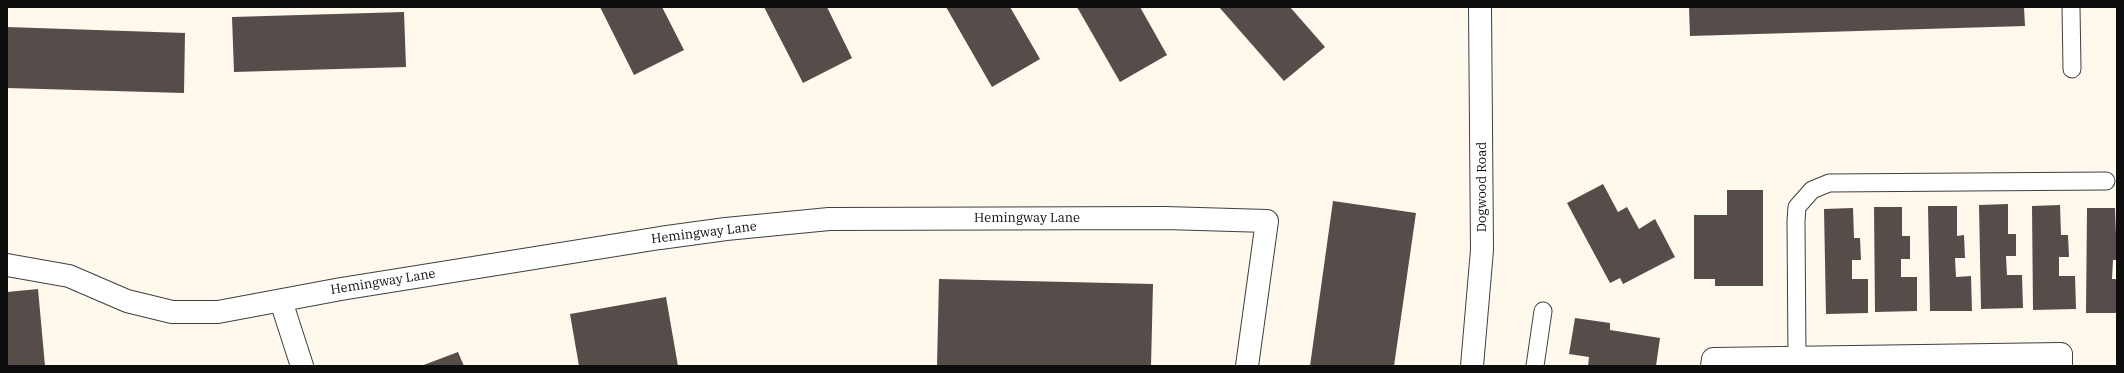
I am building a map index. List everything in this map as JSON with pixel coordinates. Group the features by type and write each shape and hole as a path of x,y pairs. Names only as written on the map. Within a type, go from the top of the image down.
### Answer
{"street":[{"name":"Dogwood Road","path":"1472,366 1482,250 1480,7"},
{"name":"Hemingway Lane","path":"7,265 69,276 127,301 172,312 218,312 341,289 660,238 726,229 829,219 1165,218 1267,221 1247,366"},
{"path":"281,301 302,366"},
{"path":"1712,366 1712,359 2061,354 2061,366"}],"lane":[{"path":"2071,7 2072,69"},
{"path":"1797,358 1797,207 1812,190 1830,183 2106,181"},
{"path":"1535,366 1542,311"}],"building":[{"path":"600,7 662,7 684,50 634,75"},
{"path":"764,7 827,7 852,58 803,83"},
{"path":"946,7 1010,7 1040,59 992,87"},
{"path":"1077,7 1140,7 1167,55 1120,82"},
{"path":"1219,7 1290,7 1325,47 1284,81"},
{"path":"1689,7 2024,7 2025,26 1690,36"},
{"path":"404,12 406,67 234,72 232,17"},
{"path":"7,27 185,33 184,93 7,88"},
{"path":"1603,184 1618,212 1627,207 1639,229 1655,219 1675,257 1623,284 1620,278 1610,283 1567,203"},
{"path":"1727,190 1763,190 1763,286 1715,286 1715,279 1694,279 1694,215 1727,215"},
{"path":"1333,201 1416,213 1394,366 1310,366"},
{"path":"2008,204 2008,234 2016,234 2016,256 2006,256 2007,275 2022,275 2023,308 1981,309 1979,205"},
{"path":"2060,205 2061,235 2068,235 2069,257 2059,257 2059,276 2075,276 2076,309 2033,310 2032,206"},
{"path":"1928,206 1957,206 1957,236 1964,235 1965,258 1955,258 1956,277 1971,276 1972,311 1930,311"},
{"path":"1874,207 1902,207 1902,236 1910,236 1910,259 1901,259 1901,277 1917,277 1917,311 1875,312"},
{"path":"1853,208 1854,238 1860,238 1861,260 1852,260 1852,279 1868,279 1868,313 1826,314 1824,209"},
{"path":"2087,208 2115,208 2117,260 2113,260 2112,279 2117,279 2117,313 2086,313"},
{"path":"939,279 1153,284 1151,366 937,366"},
{"path":"38,289 45,366 7,366 7,292"},
{"path":"666,297 678,366 579,366 570,314"},
{"path":"1575,318 1610,323 1610,330 1660,338 1656,366 1588,366 1589,357 1569,354"},
{"path":"458,352 464,366 421,366"}]}
